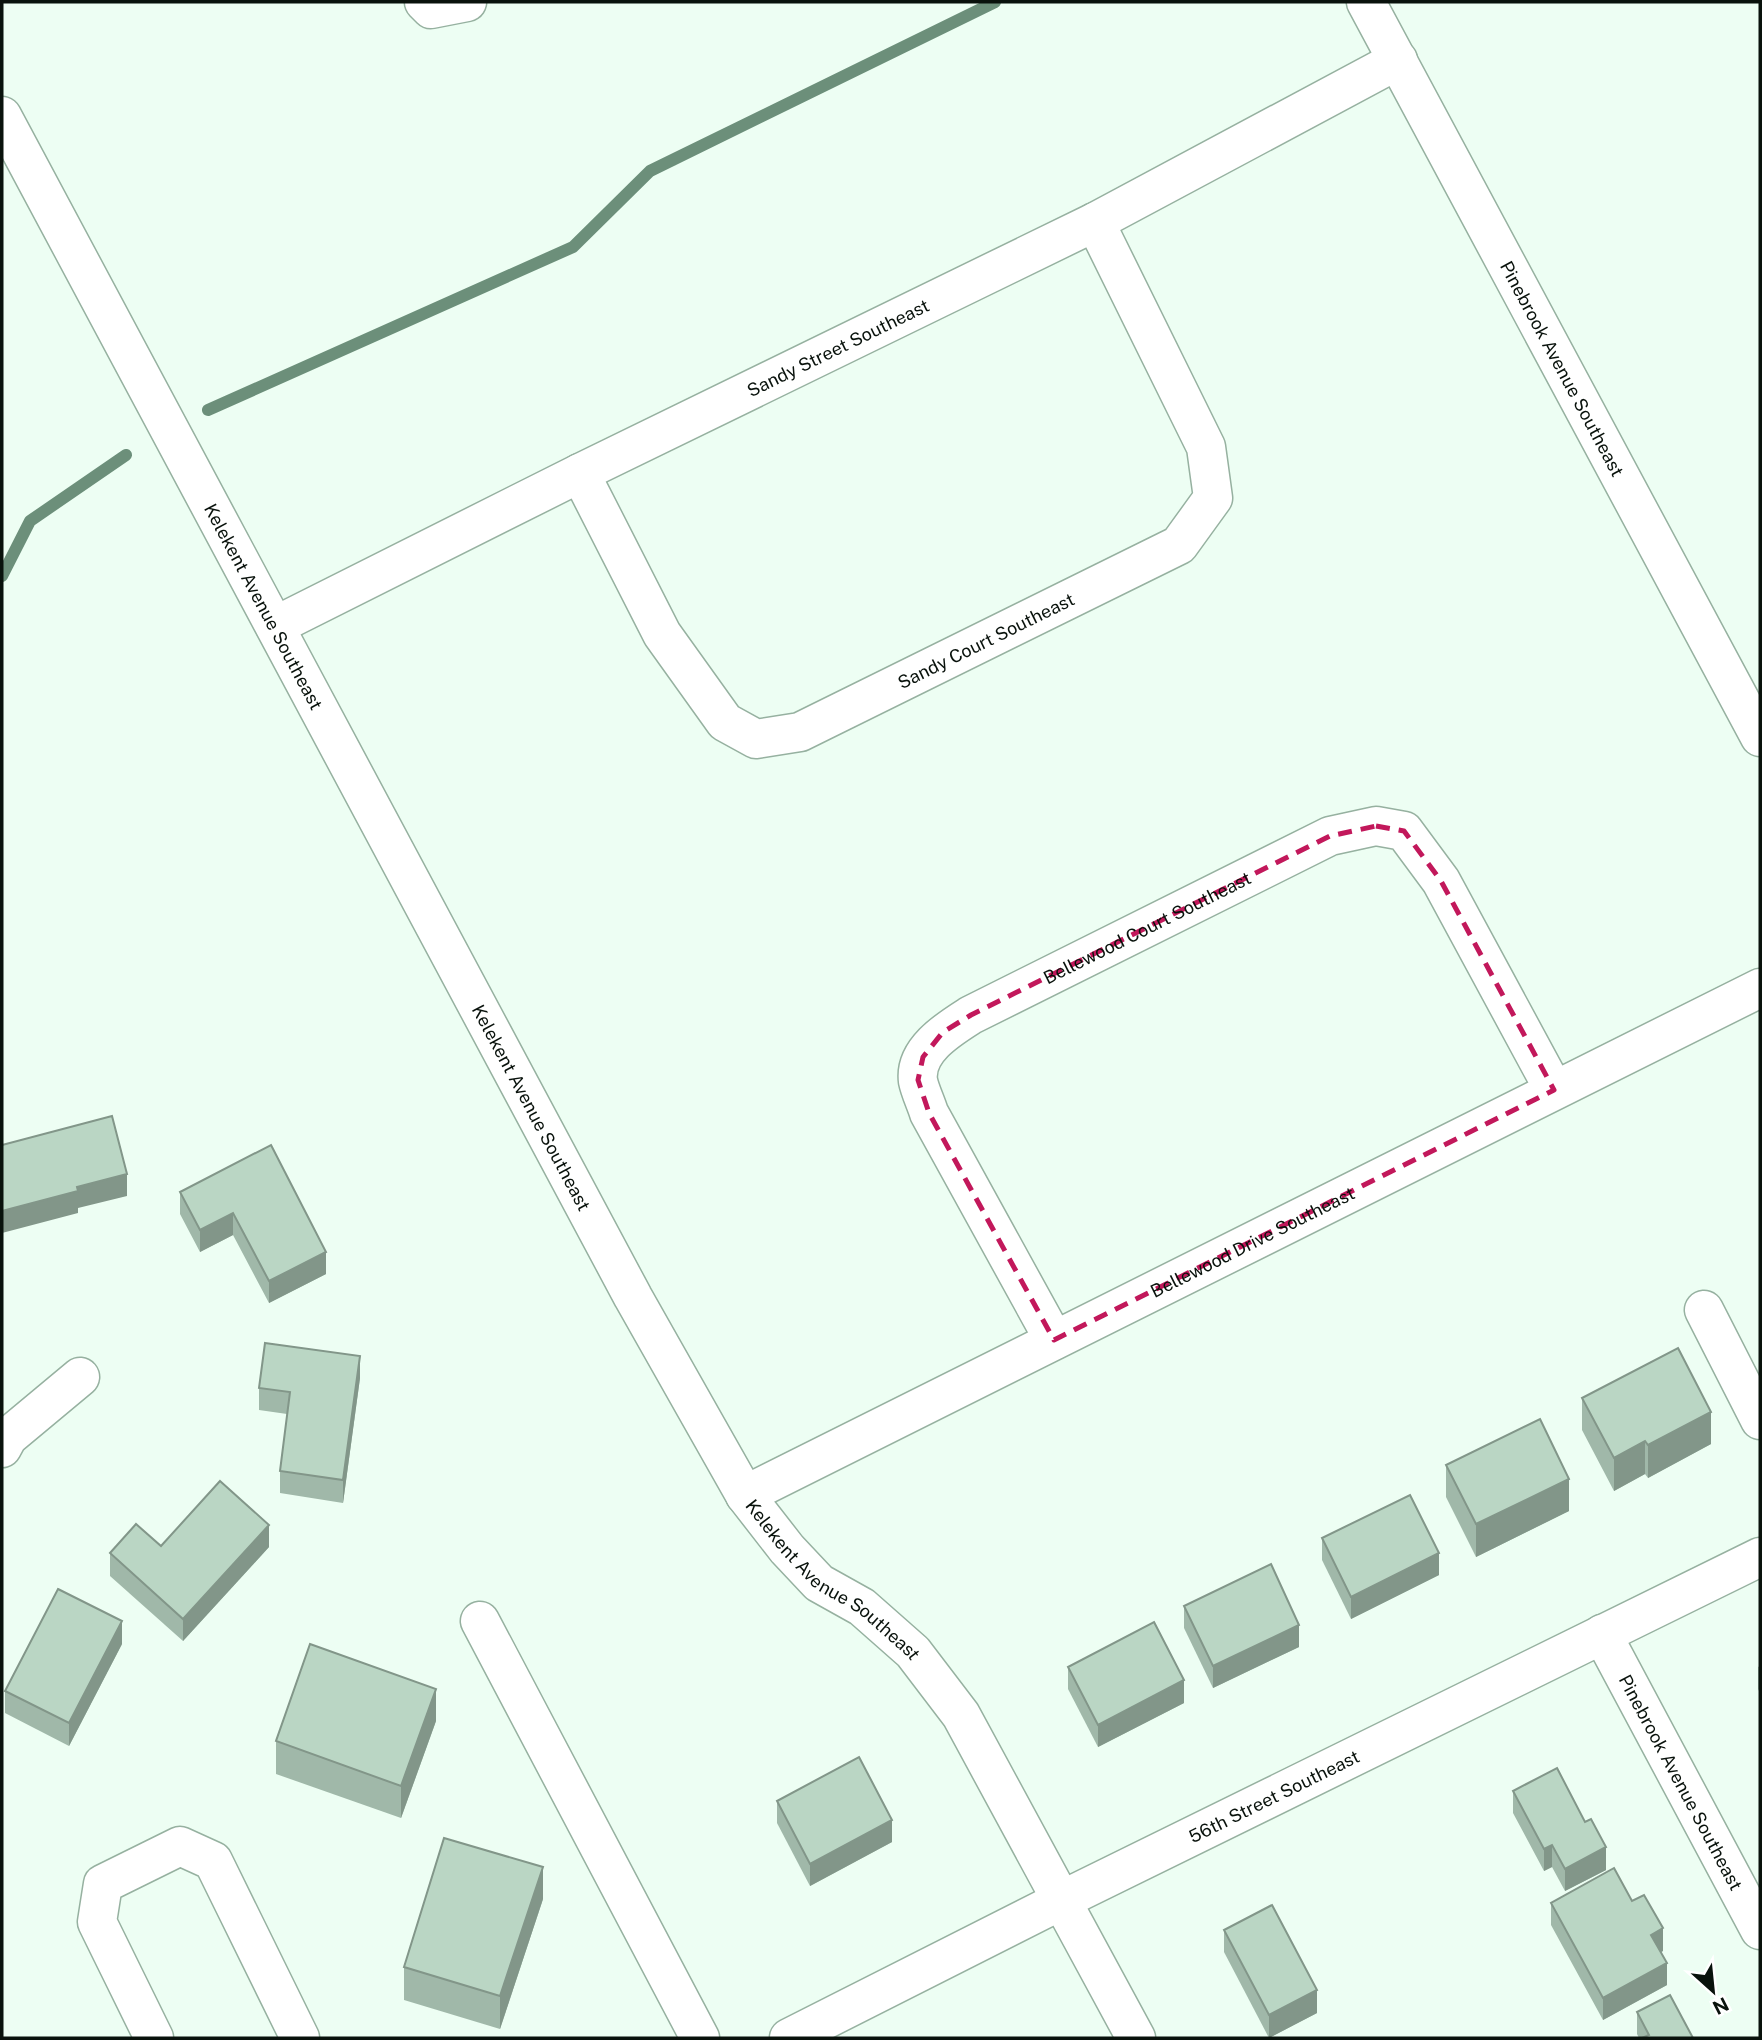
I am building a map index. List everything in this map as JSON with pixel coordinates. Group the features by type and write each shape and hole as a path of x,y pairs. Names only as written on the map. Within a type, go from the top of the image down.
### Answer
{"street":[{"path":"424,2 431,9 467,2"},
{"name":"Pinebrook Avenue Southeast","path":"1366,2 1760,737"},
{"name":"Sandy Street Southeast","path":"275,626 580,473 1095,222 1398,60"},
{"name":"Kelekent Avenue Southeast","path":"2,116 634,1297 746,1494 787,1549 819,1583 862,1607 913,1652 961,1715 1136,2038"},
{"name":"Sandy Court Southeast","path":"580,473 663,634 724,722 756,739 800,732 1179,545 1213,498 1206,447 1095,222"},
{"name":"Bellewood Court Southeast","path":"1054,1340 929,1113 918,1080 923,1057 943,1032 1330,836 1376,826 1404,831 1441,881 1554,1090"},
{"name":"Bellewood Drive Southeast","path":"746,1494 1760,988"},
{"path":"1704,1310 1760,1420"},
{"path":"2,1447 8,1437 80,1377"},
{"name":"56th Street Southeast","path":"789,2038 1062,1900 1760,1557"},
{"path":"480,1621 700,2038"},
{"name":"Pinebrook Avenue Southeast","path":"1602,1634 1760,1930"},
{"path":"155,2038 97,1922 103,1884 180,1846 213,1861 300,2038"}],"highlighted area":[{"path":"1376,826 1404,831 1441,881 1554,1090 1054,1340 929,1113 918,1080 923,1057 943,1032 971,1015 1330,836"}],"building":[{"path":"112,1116 127,1174 77,1187 78,1191 2,1211 2,1145"},
{"path":"271,1145 326,1252 269,1281 233,1213 200,1230 180,1192"},
{"path":"265,1343 360,1356 343,1480 280,1471 290,1392 259,1388"},
{"path":"1678,1348 1711,1412 1648,1445 1645,1441 1614,1458 1582,1398"},
{"path":"1540,1419 1569,1479 1476,1524 1446,1465"},
{"path":"220,1481 269,1525 183,1619 110,1553 136,1524 161,1546"},
{"path":"1410,1495 1439,1553 1351,1597 1322,1538"},
{"path":"1271,1564 1299,1625 1213,1666 1184,1606"},
{"path":"58,1589 122,1621 69,1723 5,1691"},
{"path":"1154,1622 1184,1680 1098,1725 1068,1667"},
{"path":"310,1644 436,1689 401,1786 276,1741"},
{"path":"859,1757 892,1820 810,1864 777,1801"},
{"path":"1557,1768 1585,1822 1591,1819 1606,1847 1565,1869 1552,1845 1544,1849 1513,1791"},
{"path":"444,1838 543,1867 500,1996 404,1967"},
{"path":"1614,1868 1632,1901 1644,1895 1663,1928 1651,1935 1667,1963 1603,1998 1551,1903"},
{"path":"1272,1905 1317,1990 1269,2015 1224,1930"},
{"path":"1670,1995 1693,2038 1642,2038 1649,2035 1637,2012"}],"waterway":[{"path":"208,410 573,247 650,171 995,2"},
{"path":"2,576 30,521 126,455"}]}
